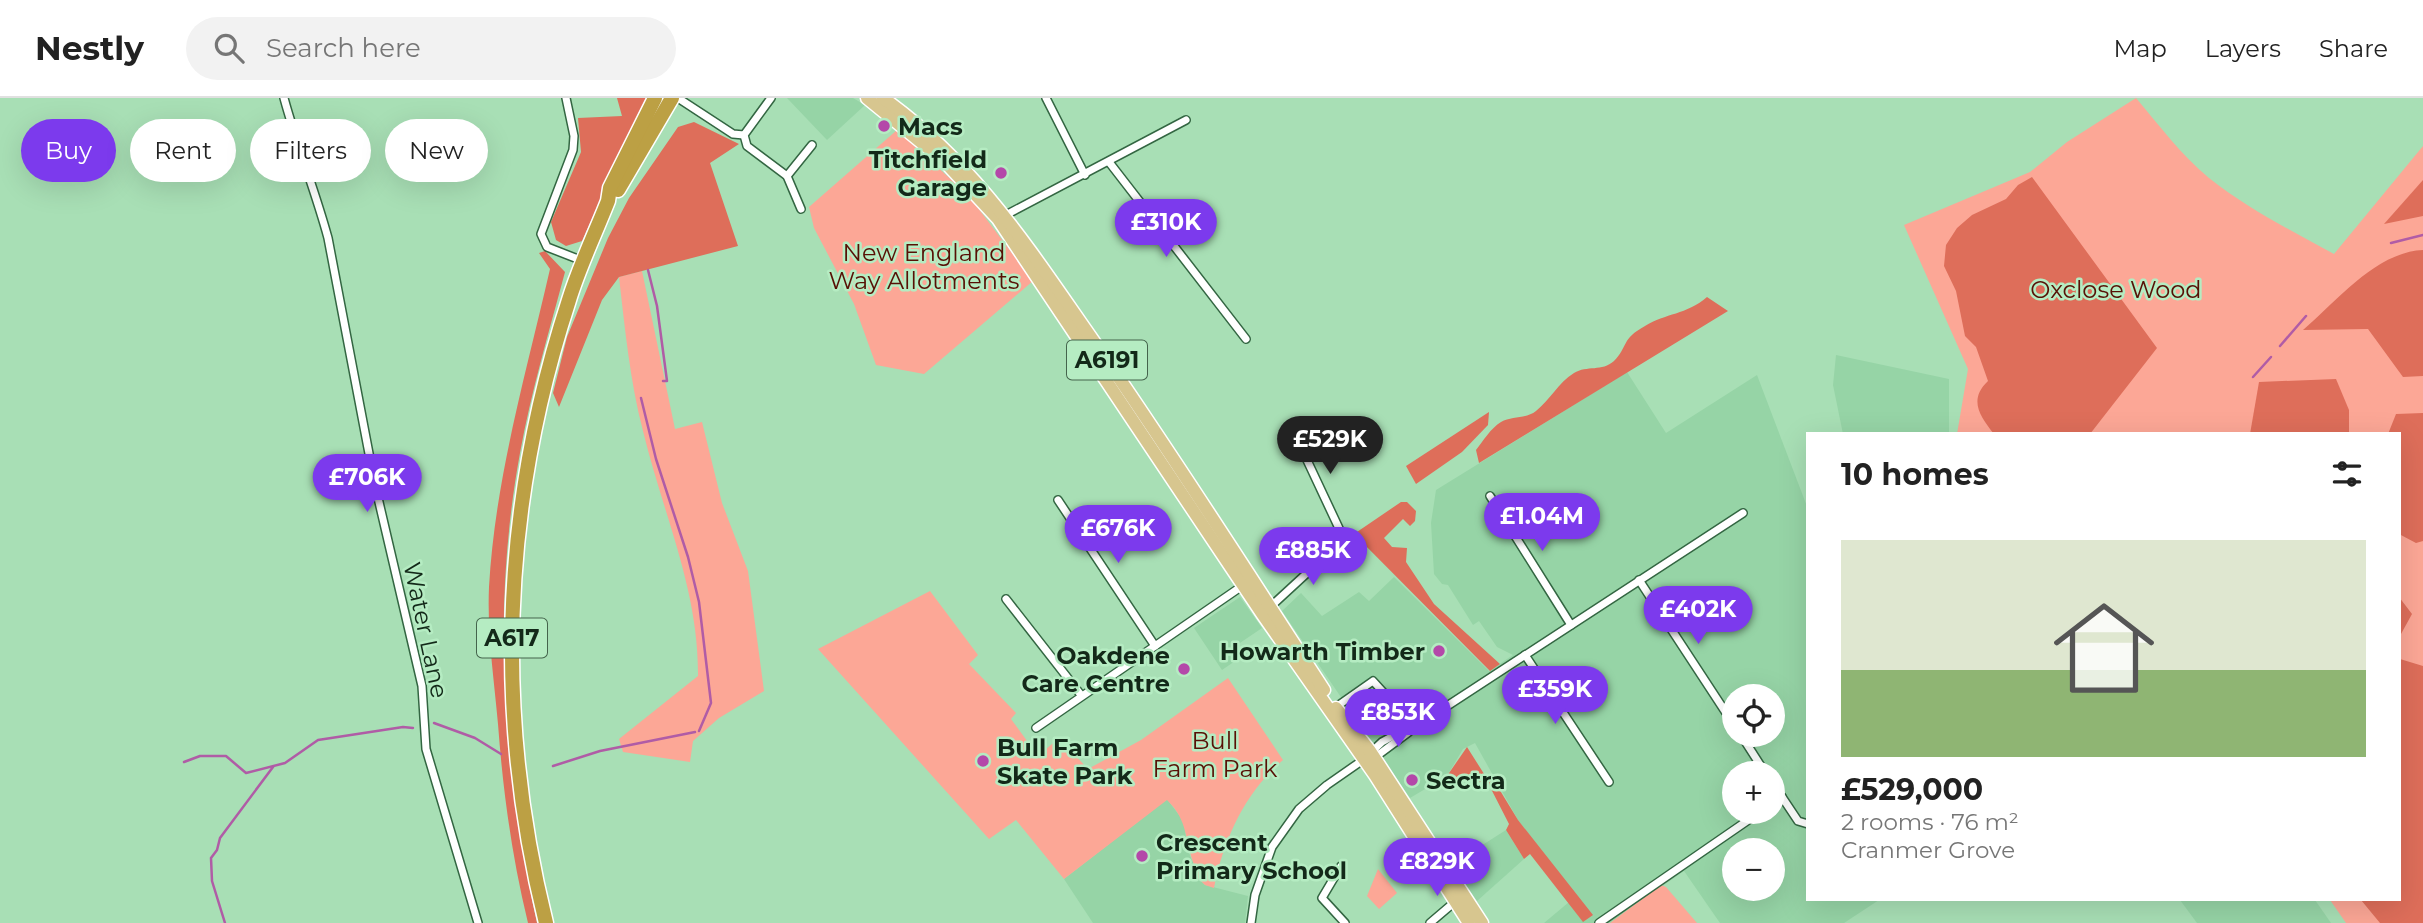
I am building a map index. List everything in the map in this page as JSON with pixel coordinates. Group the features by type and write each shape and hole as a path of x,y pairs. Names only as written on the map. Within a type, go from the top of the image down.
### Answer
{"highway":[{"name":"A617","path":"608,201 610,188 655,98"},
{"name":"A617","path":"546,923 520,800 511,674 513,586 520,498 540,405 569,299 608,201 672,98"}],"main road":[{"name":"A6191","path":"867,98 943,160 1002,217"},
{"name":"A6191","path":"883,98 934,138 971,174 1077,326 1266,611 1369,757"},
{"name":"A6191","path":"1266,611 1336,707 1459,898 1482,923"},
{"name":"A6191","path":"1459,898 1469,923"}],"street":[{"name":"Water Lane","path":"284,98 301,162 317,198 328,238 380,506 424,698 426,749 478,923"},
{"path":"566,98 574,136 573,150 541,233 547,247 584,261"},
{"path":"678,98 733,134 744,135"},
{"path":"744,135 771,98"},
{"path":"1046,98 1085,175"},
{"path":"1002,217 1186,120"},
{"path":"744,135 747,146 787,176 801,209"},
{"path":"787,176 811,145"},
{"path":"1109,162 1246,339"},
{"path":"1266,611 1344,538 1292,426"},
{"path":"1490,496 1571,625"},
{"path":"1058,499 1156,646"},
{"path":"1251,923 1255,895 1272,847 1298,809 1369,757 1393,735 1414,726 1743,513"},
{"path":"1639,580 1722,707"},
{"path":"1036,728 1247,583"},
{"path":"1006,599 1082,695"},
{"path":"1525,655 1609,782"},
{"path":"1336,707 1373,681 1414,726"},
{"path":"1785,802 1798,821 1806,823"},
{"path":"1599,923 1743,824"},
{"path":"1341,866 1322,898 1345,923"},
{"path":"1430,923 1459,898"}],"shaded area":[{"path":"617,98 646,98 582,241 566,246 556,240 551,222 581,152 578,118 622,116"},
{"path":"787,98 853,98 865,105 827,140"},
{"path":"694,122 739,144 710,163 738,246 619,277 602,300 559,407 553,393 567,337 608,238 629,198 678,127"},
{"path":"2032,177 2157,348 2092,432 1992,432 1978,408 1979,395 1988,381 1976,347 1965,336 1956,291 1944,266 1946,245 1957,228 1972,215 2006,199 2018,185"},
{"path":"2423,180 2423,216 2384,224"},
{"path":"2423,250 2423,376 2403,377 2368,329 2303,330 2373,269 2389,259"},
{"path":"545,251 565,272 520,453 511,512 504,630 509,747 525,864 537,923 528,923 513,849 503,774 490,639 489,587 492,547 505,467 550,269 539,253"},
{"path":"1707,297 1728,311 1479,463 1476,450 1497,425 1505,420 1532,414 1574,373 1609,364 1637,331"},
{"path":"1836,355 1949,379 1949,432 1843,432 1833,385"},
{"path":"1627,372 1666,433 1757,375 1806,504 1806,901 1877,901 1844,923 1720,923 1684,871 1610,923 1544,923 1569,902 1583,921 1547,859 1518,820 1475,743 1463,749 1447,776 1410,798 1282,611 1301,593 1322,616 1359,592 1369,601 1394,577 1489,671 1513,655 1497,647 1479,621 1473,625 1448,585 1442,584 1434,574 1431,523 1436,490"},
{"path":"2336,379 2349,410 2349,432 2250,432 2259,382"},
{"path":"1489,412 1488,425 1462,452 1416,484 1406,466"},
{"path":"2423,413 2423,541 2416,543 2401,535 2401,432 2389,432 2396,414"},
{"path":"1401,502 1407,502 1416,511 1415,521 1410,526 1403,519 1384,538 1392,547 1407,548 1406,562 1434,604 1500,664 1490,671 1354,534"},
{"path":"1240,597 1262,628 1234,647 1241,657 1222,670 1194,628"},
{"path":"2401,600 2412,614 2401,634"},
{"path":"2401,659 2423,666 2423,923 2380,923 2362,901 2401,901"},
{"path":"1467,747 1486,777 1493,779 1518,820 1593,915 1583,922 1530,854 1524,859 1506,830 1509,824 1488,783 1447,776"},
{"name":"Crescent Primary School","path":"1167,799 1185,823 1186,845 1195,868 1191,871 1205,885 1248,896 1245,923 1093,923 1064,879"},
{"path":"1506,830 1524,859 1477,901 1451,865"},
{"path":"2181,901 2316,901 2331,923 2197,923"}],"green space":[{"name":"Oxclose Wood","path":"2136,98 2180,150 2209,178 2255,210 2334,254 2423,146 2423,923 2346,923 2331,901 2401,901 2401,432 1957,432 1968,369 1904,225 2030,172 2067,142"},
{"name":"New England Way Allotments","path":"897,130 969,196 1033,281 924,374 876,365 854,304 814,228 809,207"},
{"path":"642,271 675,429 702,422 722,503 748,571 764,691 719,718 693,741 690,762 623,752 619,739 698,676 693,613 643,431 628,355 619,277"},
{"name":"Bull Farm Park","path":"930,591 978,655 969,664 1016,713 1011,719 1038,756 1059,738 1088,769 1141,740 1228,678 1283,760 1258,787 1238,818 1218,869 1214,888 1205,885 1191,871 1195,867 1183,823 1167,800 1064,879 1016,820 989,839 818,649"},
{"path":"1378,869 1397,893 1379,909 1367,896"},
{"path":"1661,885 1666,887 1697,923 1610,923"}],"waterway":[{"path":"2391,243 2423,235"},
{"path":"648,270 657,306 667,381 663,381"},
{"path":"2280,346 2306,316"},
{"path":"2253,377 2271,357"},
{"path":"641,398 656,459 688,557 699,602 711,703 699,731"},
{"path":"434,723 475,738 501,754"},
{"path":"184,762 200,756 226,756 246,773 285,763 318,740 403,727 413,728"},
{"path":"553,766 600,751 695,732"},
{"path":"225,923 212,881 211,858 217,850 220,838 273,767"}],"place":[{"name":"Macs","path":"884,126"},
{"name":"Titchfield Garage","path":"1001,173"},
{"name":"Howarth Timber","path":"1439,651"},
{"name":"Oakdene Care Centre","path":"1184,669"},
{"name":"Bull Farm Skate Park","path":"983,761"},
{"name":"Sectra","path":"1412,780"},
{"name":"Crescent Primary School","path":"1142,856"}]}
